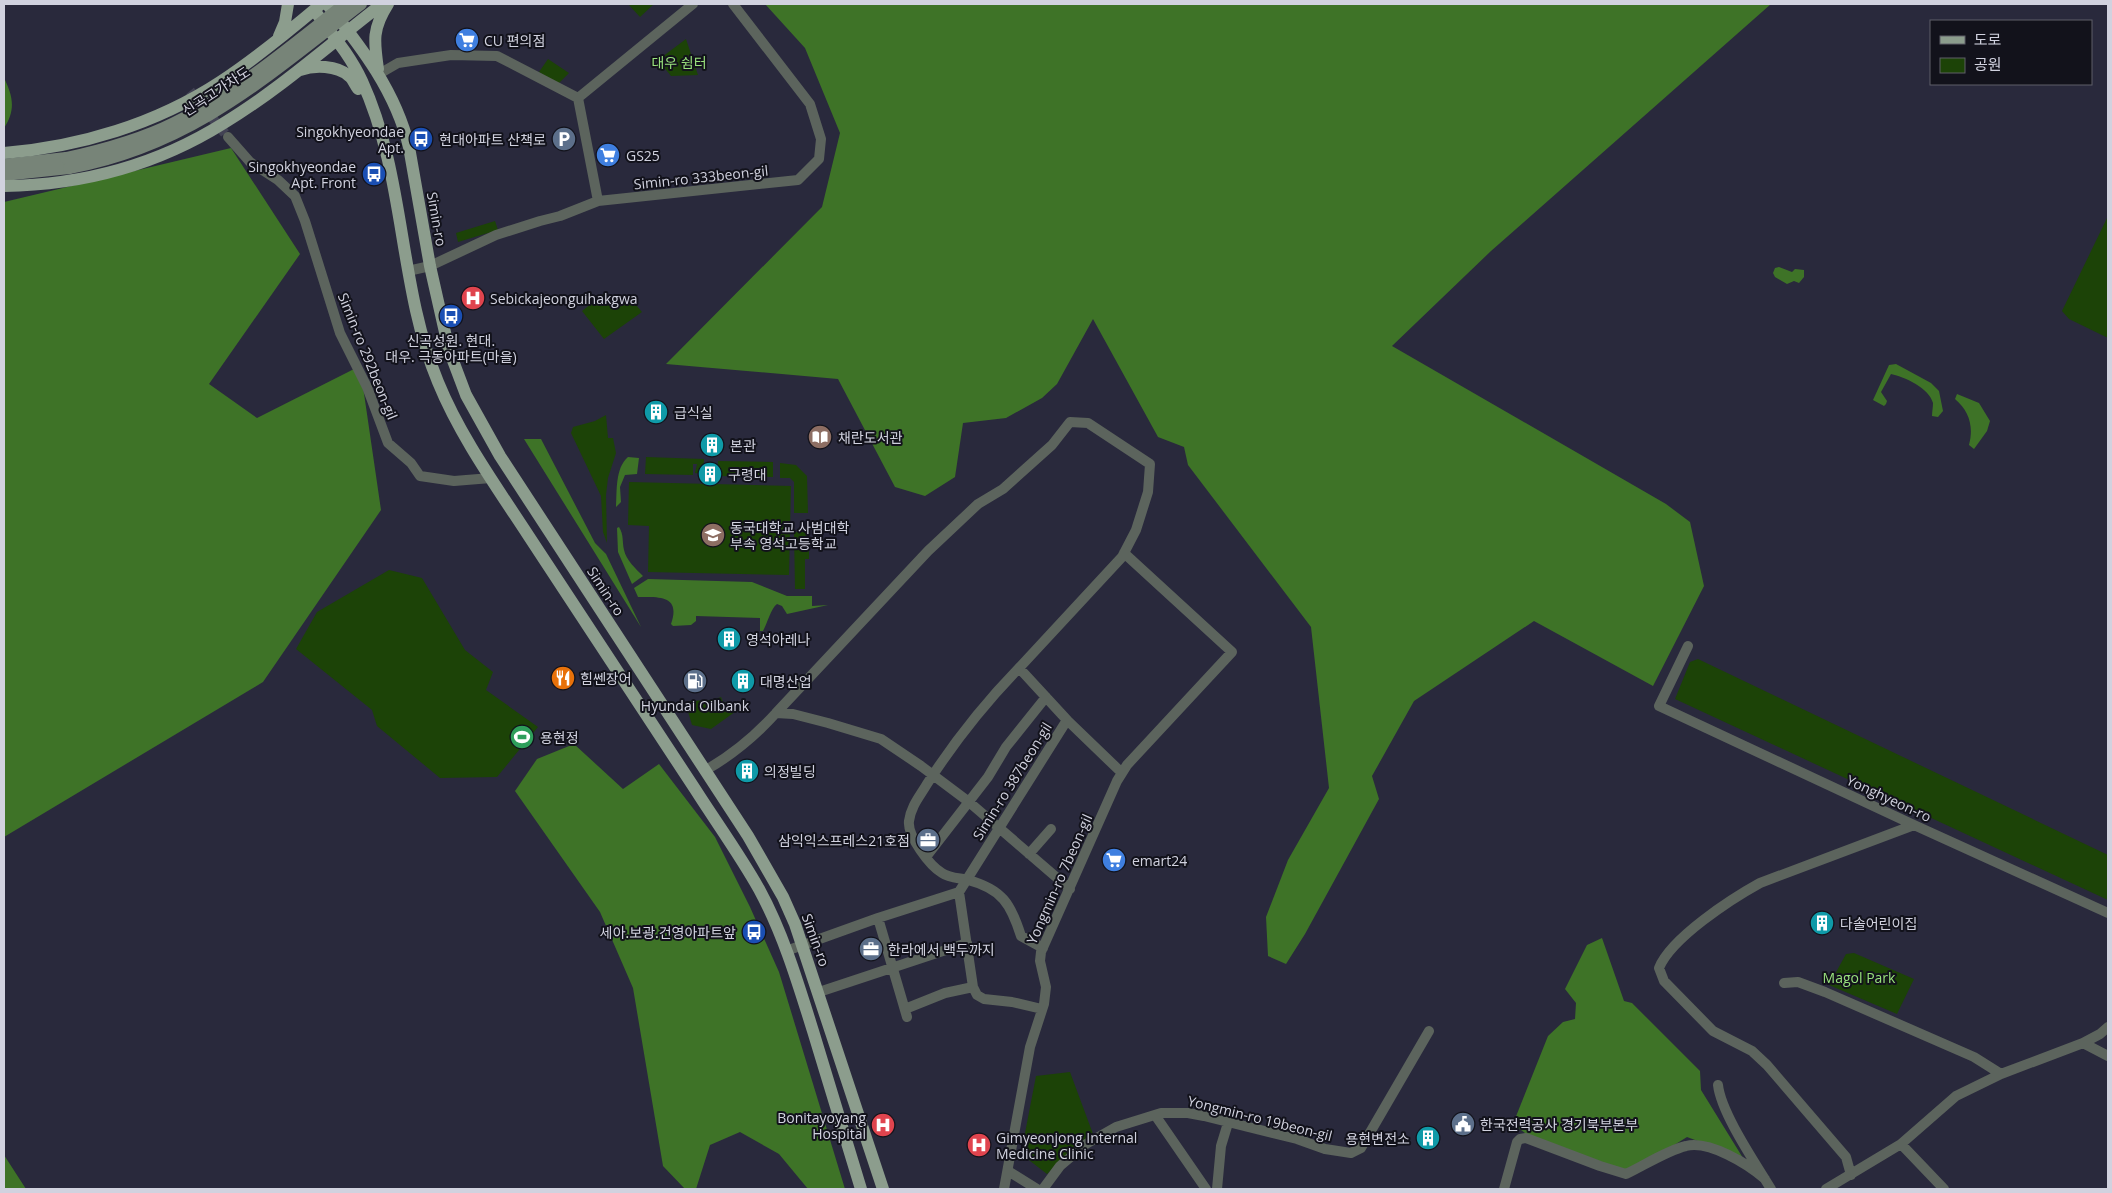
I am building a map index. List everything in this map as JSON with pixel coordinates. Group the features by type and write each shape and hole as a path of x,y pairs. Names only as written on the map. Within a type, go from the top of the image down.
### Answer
{"main road":[{"path":"270,45 282,30 288,4"},
{"name":"Simin-ro","path":"327,4 348,30 378,74 394,102 406,133 430,266 449,350 460,380 477,416 526,496 706,770 765,864 783,897 803,945 883,1189"},
{"path":"4,186 35,186 103,175 198,138 247,108 290,77 382,4"},
{"path":"378,74 375,33 379,17 388,4"},
{"path":"4,153 28,151 80,141 156,116 219,83 270,45 315,6 356,70 374,111 395,188 408,271 421,332 438,381 462,429 491,478 568,598 637,698 767,905 804,1001 861,1189"},
{"path":"290,77 309,67 339,70 349,76 374,111"}],"street":[{"name":"신곡고가차도","path":"67,163 138,138 185,118 238,85 345,4"},
{"name":"신곡고가차도","path":"67,163 112,158 149,146 202,120 244,93 361,4"},
{"path":"578,98 693,4"},
{"name":"Simin-ro 333beon-gil","path":"408,271 430,266 496,236 540,220 560,216 598,202 798,180 819,159 821,139 810,104 733,4"},
{"path":"378,74 398,63 451,55 497,56 578,98"},
{"path":"578,98 598,202"},
{"name":"Simin-ro 292beon-gil","path":"228,137 250,162 278,180 295,196 305,220 340,333 367,387 388,443 411,463 420,476 454,481 491,478"},
{"path":"4,165 67,163"},
{"path":"4,175 67,163"},
{"path":"706,770 749,740 928,551 978,504 1003,489 1052,444 1070,422 1088,423 1150,464 1148,492 1136,530 1124,552 1100,582 991,697 933,775 913,806 908,822 912,836 936,869 944,875 983,884 998,892 1011,909 1021,936 1043,948"},
{"name":"Yongmin-ro 7beon-gil","path":"1004,1189 1028,1054 1042,1009 1046,987 1040,961 1043,948 1127,765 1232,652 1124,552"},
{"name":"Yonghyeon-ro","path":"1688,646 1658,706 2108,913"},
{"name":"Simin-ro 387beon-gil","path":"959,892 1068,720 1019,668"},
{"path":"926,857 988,777 1006,747 1046,697"},
{"path":"776,713 793,714 870,735 895,748 969,802 1070,889"},
{"path":"1068,720 1122,773"},
{"path":"1851,1175 1846,1157 1767,1065 1752,1051 1713,1031 1664,981 1659,968 1663,959 1677,943 1700,923 1749,889 1760,883 1914,825"},
{"path":"1029,854 1051,829"},
{"path":"786,951 878,918 959,892 973,987 977,995 984,999 1012,1002 1042,1009"},
{"path":"878,918 906,1013 945,993 973,987"},
{"path":"818,992 967,943"},
{"path":"1784,983 1798,982 1825,992 1974,1058 2001,1074"},
{"path":"1830,1188 1901,1144 1956,1096 2001,1074 2083,1043 2100,1034 2108,1027"},
{"name":"Yongmin-ro 19beon-gil","path":"1043,1189 1060,1166 1086,1144 1116,1127 1167,1112 1188,1112 1297,1139 1325,1149 1351,1153 1361,1148 1429,1031"},
{"path":"2083,1043 2108,1056"},
{"path":"1718,1085 1719,1097 1771,1189"},
{"path":"1155,1115 1206,1189"},
{"path":"1217,1189 1221,1146 1228,1123"},
{"path":"1504,1189 1517,1142 1520,1139 1526,1138 1626,1174 1684,1146 1698,1144 1740,1160 1765,1179"},
{"path":"1901,1144 1944,1189"},
{"path":"1008,1171 1037,1189"}],"green space":[{"path":"628,4 654,4 640,17"},
{"path":"765,4 1771,4 1491,251 1392,346 1666,504 1690,522 1704,586 1653,686 1534,621 1414,701 1372,776 1379,799 1305,934 1286,964 1268,956 1266,917 1288,860 1329,788 1311,627 1188,465 1184,447 1158,437 1093,319 1057,384 1042,398 1006,418 963,423 955,477 925,496 895,487 838,379 666,364 822,207 840,133 805,48"},
{"name":"대우 쉼터","path":"686,39 698,75 671,76 658,60"},
{"path":"548,59 569,73 558,84 539,72"},
{"path":"4,78 11,97 12,109 4,128"},
{"path":"231,148 300,254 209,384 257,418 360,366 381,510 263,682 4,837 4,202"},
{"path":"2108,216 2108,338 2069,319 2062,311"},
{"path":"495,221 498,230 458,242 456,233"},
{"path":"1779,267 1792,272 1795,269 1804,270 1804,277 1799,283 1794,281 1787,284 1775,277 1773,273 1775,268"},
{"path":"606,292 618,308 630,298 642,312 604,339 582,311"},
{"path":"1896,364 1931,383 1939,391 1943,411 1938,417 1932,416 1933,403 1922,388 1891,374 1881,392 1887,401 1886,404 1884,406 1873,400 1889,365"},
{"path":"1957,394 1979,403 1990,421 1987,431 1974,449 1969,445 1971,431 1969,419 1964,409 1955,399"},
{"path":"606,415 608,438 613,438 616,453 608,478 606,495 607,543 603,532 601,496 571,433 573,427 595,421"},
{"path":"524,439 541,439 595,543 606,554 641,627"},
{"path":"628,457 639,458 637,474 625,475 620,487 621,502 616,507 619,474 621,467"},
{"path":"646,457 704,459 703,474 695,473 697,464 693,464 693,475 645,474"},
{"path":"718,461 773,462 773,477 717,476"},
{"path":"780,463 796,465 807,476 808,513 794,513 794,482 790,478 780,478"},
{"path":"629,482 791,486 789,575 648,572 649,526 628,525"},
{"path":"619,527 627,557 643,576 632,584 618,552 617,528"},
{"path":"794,532 809,532 809,559 805,559 805,589 795,589"},
{"path":"389,570 422,578 465,650 493,672 486,690 538,727 497,777 440,778 377,726 372,710 296,649 317,612"},
{"path":"648,579 752,582 787,596 812,596 812,606 828,605 787,614 782,606 777,604 771,612 763,631 760,631 760,618 696,616 696,621 691,625 673,626 671,624 673,608 670,603 660,598 638,597 634,588"},
{"path":"1698,659 2108,855 2108,900 1675,699 1690,662"},
{"path":"721,697 723,702 738,705 739,709 711,729 692,725 686,705 690,701 712,700"},
{"path":"574,744 623,789 659,764 715,837 750,907 779,972 845,1189 808,1189 779,1154 740,1132 710,1145 696,1189 685,1189 663,1166 633,988 600,912 515,791 537,759"},
{"path":"1602,938 1624,1001 1632,1003 1700,1071 1701,1090 1743,1158 1687,1137 1655,1157 1624,1172 1533,1139 1513,1124 1548,1036 1563,1022 1575,1019 1576,1003 1565,989 1587,945"},
{"name":"Magol Park","path":"1854,953 1914,979 1897,1014 1829,985 1846,954"},
{"path":"1070,1072 1093,1134 1080,1143 1047,1174 1025,1157 1025,1133 1036,1076"},
{"path":"4,1155 26,1189 4,1189"}],"tunnel":[{"path":"190,91 228,137"}],"place":[{"name":"CU 편의점","path":"467,40"},
{"name":"Singokhyeondae Apt.","path":"421,139"},
{"name":"현대아파트 산책로","path":"564,139"},
{"name":"GS25","path":"608,155"},
{"name":"Singokhyeondae Apt. Front","path":"374,174"},
{"name":"Sebickajeonguihakgwa","path":"473,298"},
{"name":"신곡성원. 현대. 대우. 극동아파트(마을)","path":"451,316"},
{"name":"급식실","path":"656,412"},
{"name":"채란도서관","path":"820,437"},
{"name":"본관","path":"712,445"},
{"name":"구령대","path":"710,474"},
{"name":"동국대학교 사범대학 부속 영석고등학교","path":"713,535"},
{"name":"영석아레나","path":"729,639"},
{"name":"힘쎈장어","path":"563,678"},
{"name":"Hyundai Oilbank","path":"695,681"},
{"name":"대명산업","path":"743,681"},
{"name":"용현정","path":"522,737"},
{"name":"의정빌딩","path":"747,771"},
{"name":"삼익익스프레스21호점","path":"928,840"},
{"name":"emart24","path":"1114,860"},
{"name":"다솔어린이집","path":"1822,923"},
{"name":"세아.보광.건영아파트앞","path":"754,932"},
{"name":"한라에서 백두까지","path":"871,949"},
{"name":"한국전력공사 경기북부본부","path":"1463,1124"},
{"name":"Bonitayoyang Hospital","path":"883,1125"},
{"name":"용현변전소","path":"1428,1138"},
{"name":"Gimyeonjong Internal Medicine Clinic","path":"979,1145"}]}
